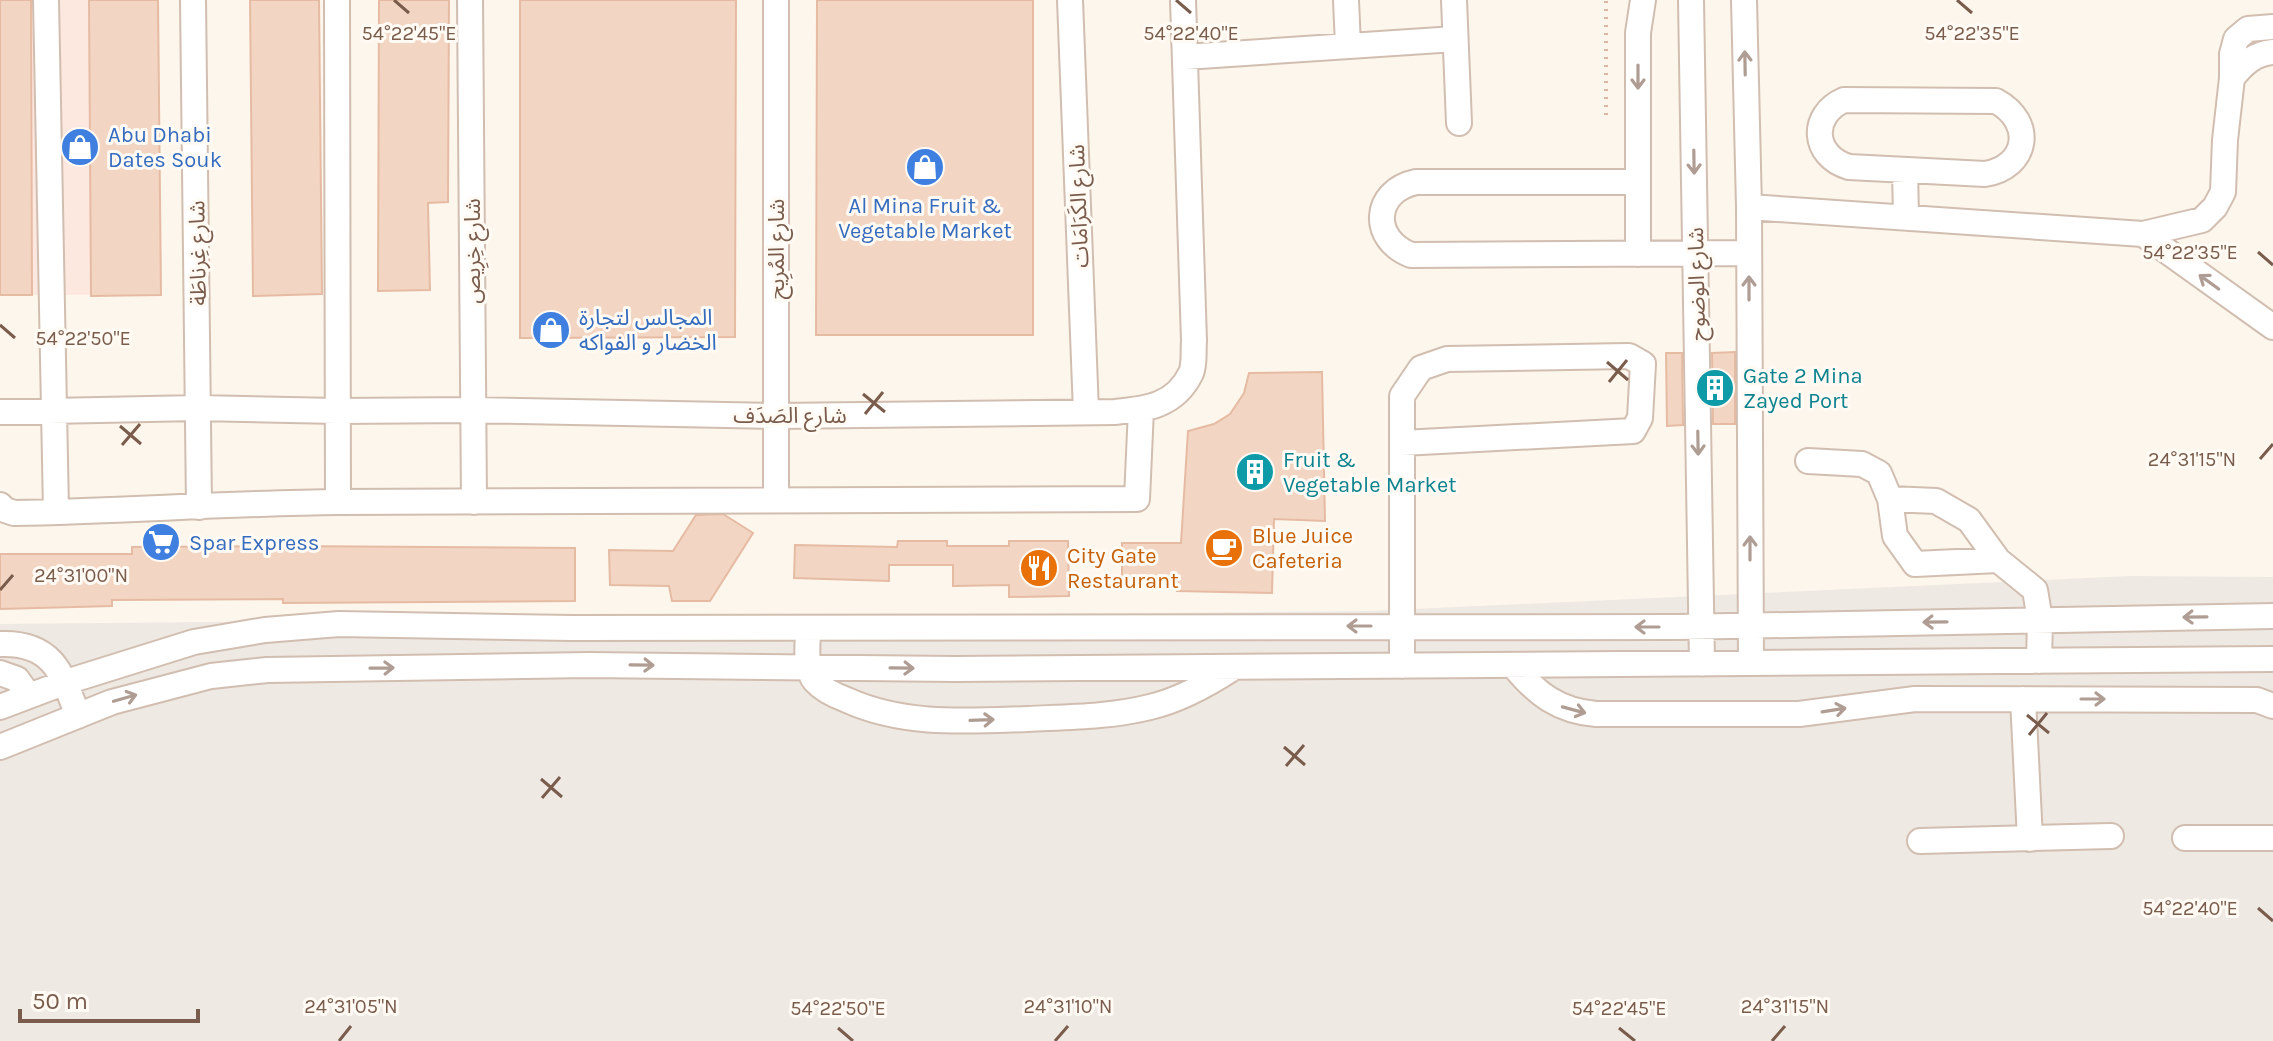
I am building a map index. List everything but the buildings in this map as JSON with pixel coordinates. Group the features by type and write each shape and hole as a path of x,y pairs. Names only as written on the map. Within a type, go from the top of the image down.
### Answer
{"street":[{"path":"46,0 56,512"},
{"name":"شارع غِرناطَة","path":"193,0 199,507"},
{"path":"337,0 338,502"},
{"name":"شارع خِرِيص","path":"470,0 474,502"},
{"name":"شارع المُرِيح","path":"776,0 776,498"},
{"name":"شارع الكَرَامَات","path":"1070,0 1086,412"},
{"name":"شارع الصَدَف","path":"0,412 198,408 776,416 1086,412 1141,409 1172,399 1192,372 1194,341 1183,0"},
{"path":"1346,0 1348,46"},
{"path":"1454,0 1459,123"},
{"path":"1638,254 1638,33 1643,0"},
{"name":"شارع الوضوح","path":"1691,0 1702,664"},
{"path":"1744,0 1749,207 1751,663"},
{"path":"1749,207 2143,234 2202,220 2215,207 2223,192 2232,54 2236,39 2248,29 2273,27"},
{"path":"1185,57 1455,39"},
{"path":"2232,78 2244,62 2261,53 2273,52"},
{"path":"1844,100 1987,100 2005,106 2018,121 2022,140 2019,151 2014,160 1996,172 1905,170 1849,167 1830,157 1820,139 1820,129 1828,111 1844,100"},
{"path":"1905,170 1906,217"},
{"path":"1638,182 1416,182 1406,184 1390,196 1382,214 1382,224 1392,244 1411,255 1749,253"},
{"path":"2143,234 2273,327"},
{"path":"1402,443 1633,431 1640,418 1643,364 1629,356 1447,359 1421,368 1402,396 1402,443 1402,666"},
{"path":"0,505 14,513 338,502 1137,499 1141,409"},
{"path":"1808,461 1862,464 1879,473 1890,499 1895,536 1915,564 1998,560"},
{"path":"1890,499 1936,501 1969,520 1998,560 2035,590 2040,620 2039,661"},
{"path":"0,707 66,682 194,642 265,630 339,624 572,628 1750,626 2273,616"},
{"path":"808,628 808,667 815,681 834,695 856,705 945,721 1126,713 1179,697 1235,667"},
{"path":"0,644 24,645 43,651 66,682 78,716"},
{"path":"2233,700 2248,659"},
{"path":"0,747 112,702 211,676 267,670 589,665 1235,667 2273,659"},
{"path":"1513,665 1527,683 1552,702 1581,713 1596,714 1799,714 1915,699 2257,700 2273,706"},
{"path":"0,673 17,679 29,696"},
{"path":"2023,699 2030,839"},
{"path":"1920,841 2111,836"},
{"path":"2185,838 2273,838"}],"path":[{"path":"1606,0 1606,115"}],"shaded area":[{"name":"Abu Dhabi Dates Souk","path":"0,0 158,0 161,295 0,295"},
{"path":"2130,576 2273,577 2273,1041 0,1041 0,624 1371,611"}],"place":[{"name":"Abu Dhabi Dates Souk","path":"80,147"},
{"name":"Al Mina Fruit & Vegetable Market","path":"925,167"},
{"name":"المجالس لتجارة الخضار و الفواكه","path":"551,330"},
{"name":"Gate 2 Mina Zayed Port","path":"1715,388"},
{"name":"Fruit & Vegetable Market","path":"1255,472"},
{"name":"Spar Express","path":"161,542"},
{"name":"Blue Juice Cafeteria","path":"1224,548"},
{"name":"City Gate Restaurant","path":"1039,568"}]}
